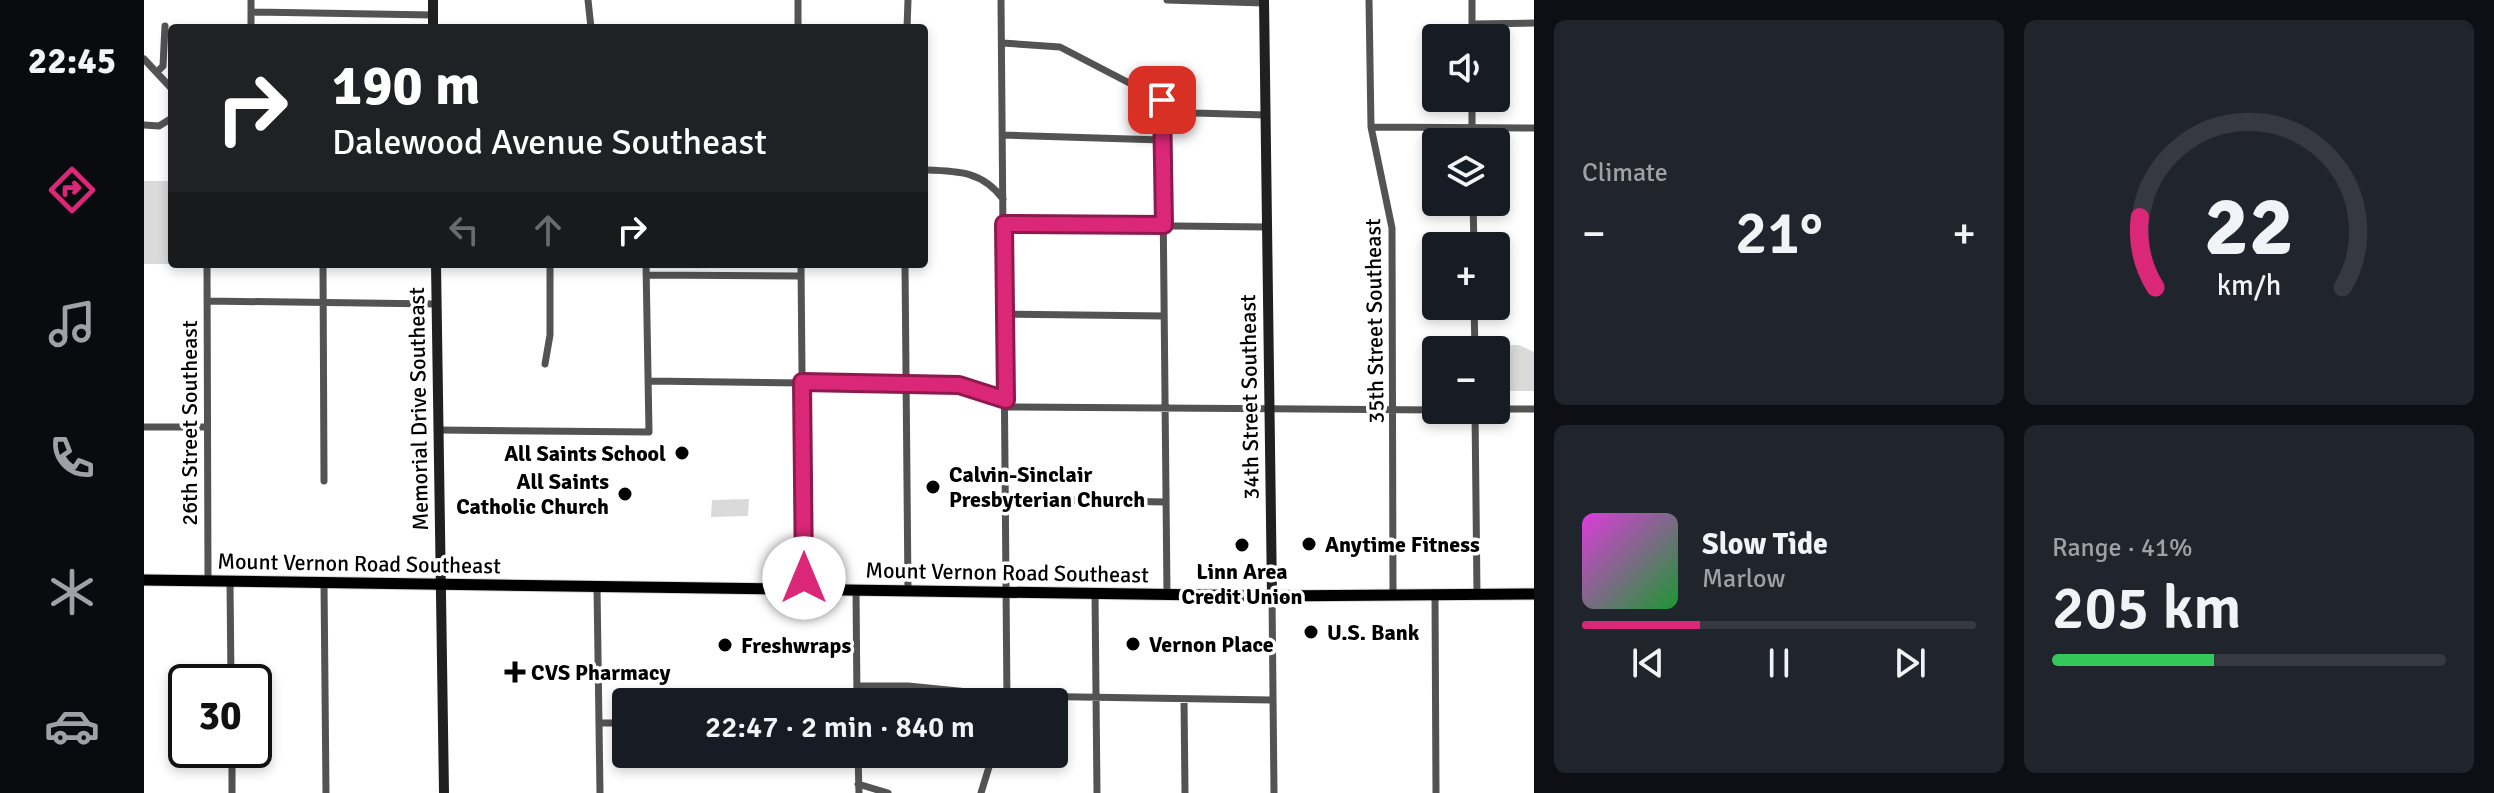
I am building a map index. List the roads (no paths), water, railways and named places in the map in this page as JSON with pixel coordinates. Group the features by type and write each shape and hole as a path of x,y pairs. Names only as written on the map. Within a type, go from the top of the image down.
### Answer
{"main road":[{"name":"Mount Vernon Road Southeast","path":"144,580 1272,596 1534,594"}],"street":[{"path":"251,0 251,24"},
{"path":"433,0 433,24"},
{"path":"588,0 591,24"},
{"path":"798,0 798,24"},
{"path":"907,24 908,0"},
{"path":"1002,0 1008,688"},
{"path":"1167,0 1264,2"},
{"name":"35th Street Southeast","path":"1369,0 1371,127 1392,228 1393,596"},
{"path":"1472,0 1472,24 1534,23"},
{"name":"34th Street Southeast","path":"1264,2 1274,793"},
{"path":"251,12 433,15"},
{"path":"157,72 163,66 165,26"},
{"path":"1002,43 1060,47 1162,100 1195,113 1266,115"},
{"path":"144,59 168,84"},
{"path":"1162,100 1167,594"},
{"path":"1371,127 1472,128 1472,112"},
{"path":"144,125 159,126 168,120"},
{"path":"1510,128 1534,128"},
{"path":"1003,135 1162,140"},
{"path":"928,170 978,175 992,184 1004,199"},
{"path":"1004,224 1267,227"},
{"name":"26th Street Southeast","path":"207,268 208,581"},
{"path":"323,268 324,481"},
{"name":"Memorial Drive Southeast","path":"436,268 444,793"},
{"path":"545,364 550,335 550,268"},
{"path":"439,430 649,432 646,268"},
{"path":"801,268 804,590"},
{"path":"905,268 908,591"},
{"path":"646,275 801,276"},
{"path":"207,301 436,304"},
{"path":"1005,314 1164,316"},
{"path":"648,381 959,385 1006,403 1166,409 1422,410"},
{"path":"1510,409 1534,409"},
{"path":"1475,424 1477,594"},
{"path":"144,427 207,427"},
{"path":"1007,499 1166,502"},
{"path":"230,582 231,664"},
{"path":"324,583 326,793"},
{"path":"597,587 600,793"},
{"path":"856,590 857,686 923,688"},
{"path":"1095,593 1097,793"},
{"path":"1435,595 1436,793"},
{"path":"1068,698 1273,700"},
{"path":"1184,699 1185,793"},
{"path":"599,723 612,723"},
{"path":"232,768 232,793"},
{"path":"858,768 858,789 888,793"},
{"path":"981,793 989,768"}],"place":[{"name":"All Saints School","path":"682,453"},
{"name":"Calvin-Sinclair Presbyterian Church","path":"933,487"},
{"name":"All Saints Catholic Church","path":"625,494"},
{"name":"Anytime Fitness","path":"1309,544"},
{"name":"Linn Area Credit Union","path":"1242,545"},
{"name":"U.S. Bank","path":"1311,632"},
{"name":"Vernon Place","path":"1133,644"},
{"name":"Freshwraps","path":"725,645"},
{"name":"CVS Pharmacy","path":"515,672"}]}
